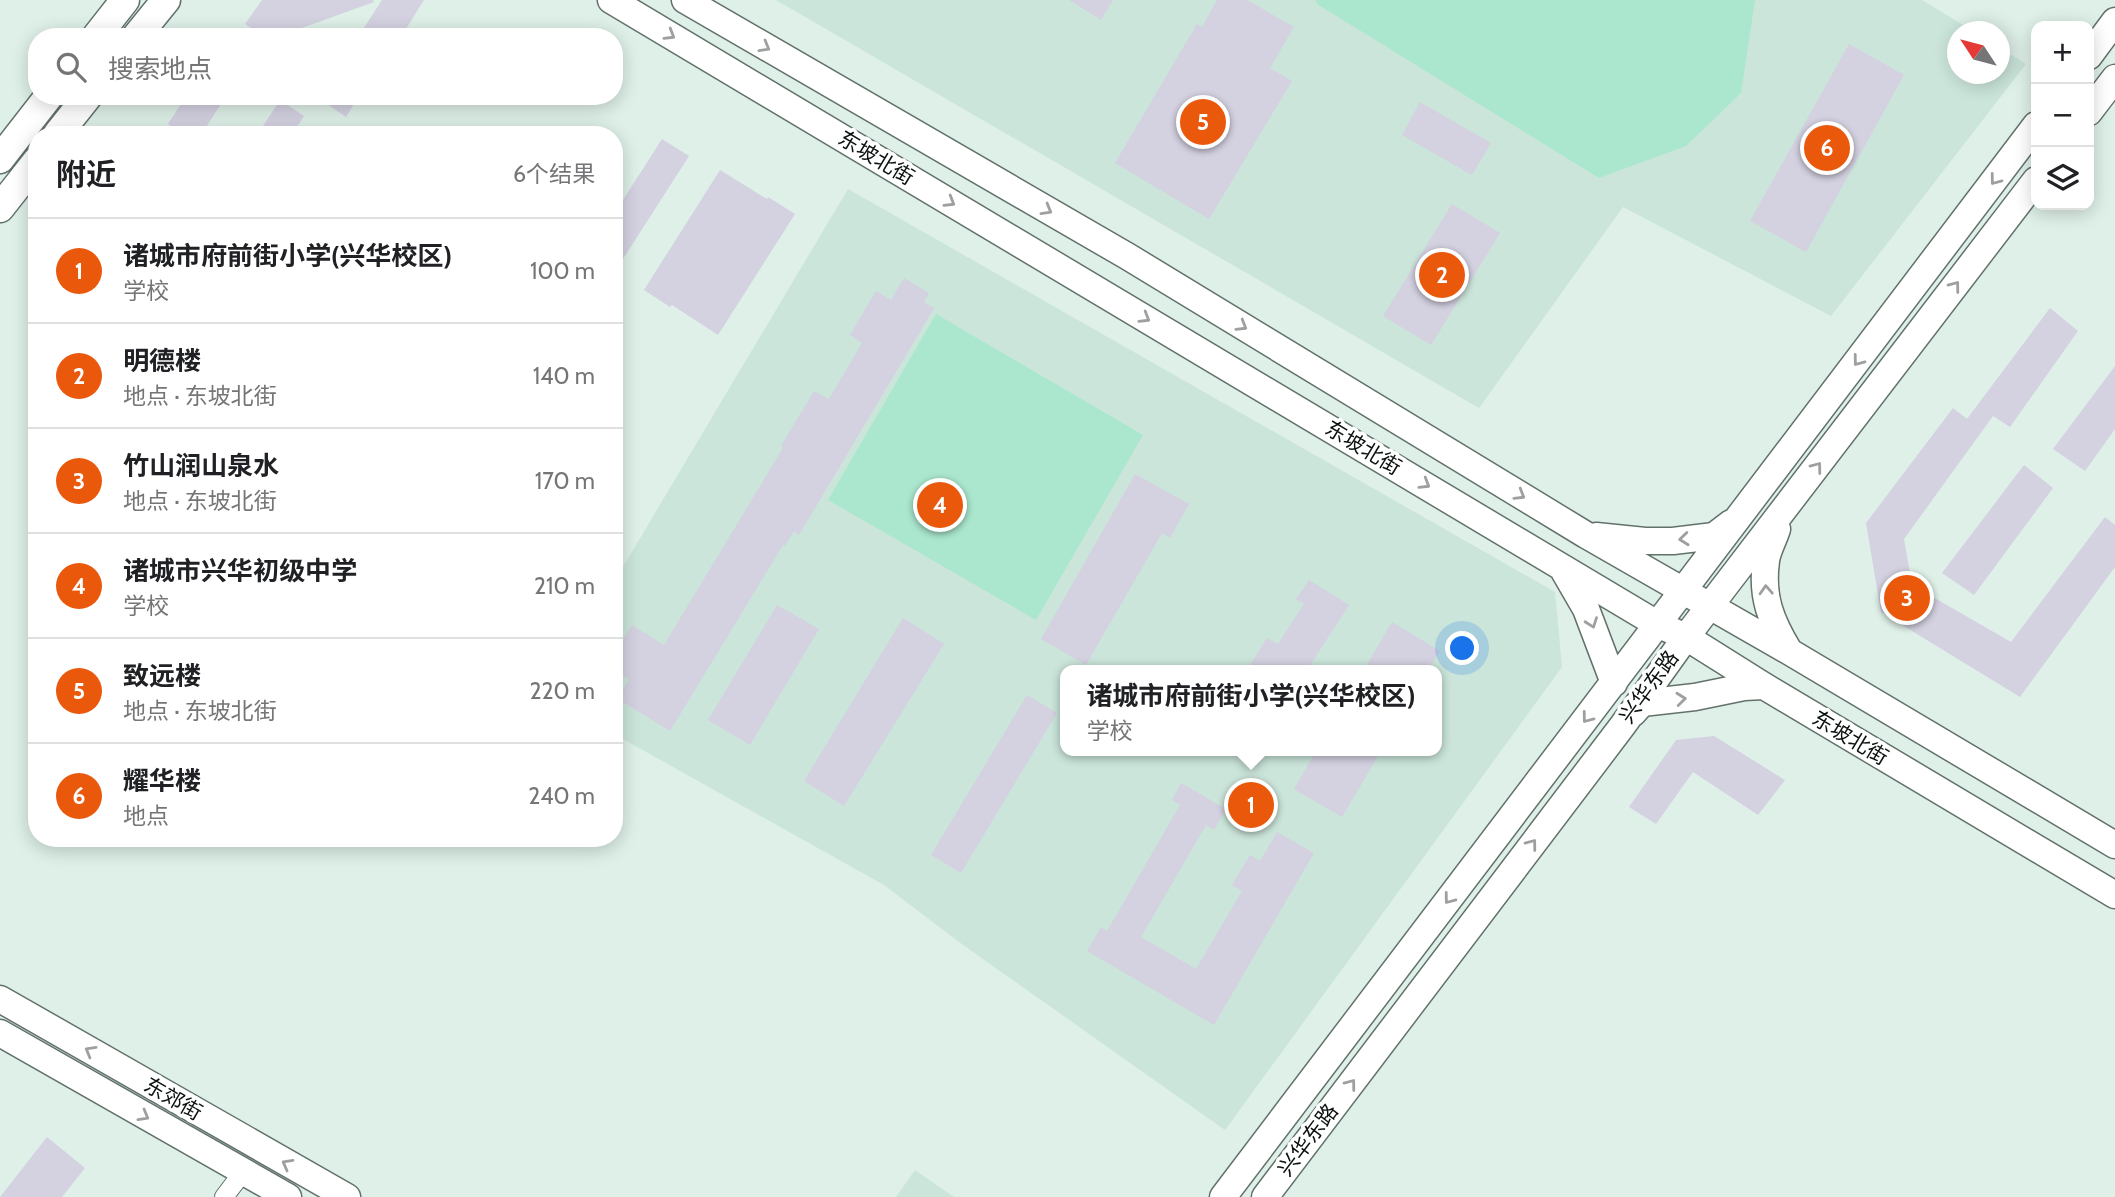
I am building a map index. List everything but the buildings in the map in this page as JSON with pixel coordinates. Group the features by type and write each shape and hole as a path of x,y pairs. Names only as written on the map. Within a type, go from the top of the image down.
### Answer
{"main road":[{"path":"103,28 125,0"},
{"path":"143,28 166,0"},
{"name":"东坡北街","path":"611,0 1657,624 1686,636 1764,686 2115,895"},
{"name":"东坡北街","path":"685,0 1127,256 1586,535 1790,652 2115,845"},
{"path":"2094,49 2115,21"},
{"path":"2094,105 2115,78"},
{"path":"0,159 42,105"},
{"path":"64,126 81,105"},
{"path":"1223,1197 2031,132"},
{"path":"0,208 28,172"},
{"name":"兴华东路","path":"1265,1197 1623,724 1686,636 2031,187"},
{"path":"1787,506 1766,559 1765,597 1774,626 1790,652"},
{"path":"1586,535 1645,541 1714,536 1744,513"},
{"path":"1562,566 1586,609 1614,683"},
{"path":"1623,724 1642,703 1764,686"},
{"name":"东郊街","path":"0,999 347,1197"},
{"name":"东郊街","path":"0,1033 288,1197"}],"street":[{"path":"224,1197 243,1172"}],"shaded area":[{"path":"776,0 1922,0 1957,21 1947,21 1947,84 2010,84 2010,54 2026,64 1831,316 1623,207 1479,408"},
{"path":"848,189 1555,592 1562,667 1225,1130 959,942 884,885 623,739 623,567"},
{"path":"915,1170 954,1197 896,1197"}],"green space":[{"path":"1316,0 1755,0 1741,93 1686,146 1599,178 1317,4"},
{"path":"936,314 1143,435 1036,620 828,500"}],"place":[{"name":"致远楼","path":"1203,122"},
{"name":"耀华楼","path":"1827,148"},
{"name":"明德楼","path":"1442,275"},
{"name":"诸城市兴华初级中学","path":"940,505"},
{"name":"竹山润山泉水","path":"1907,598"},
{"name":"诸城市府前街小学(兴华校区)","path":"1251,805"}]}
